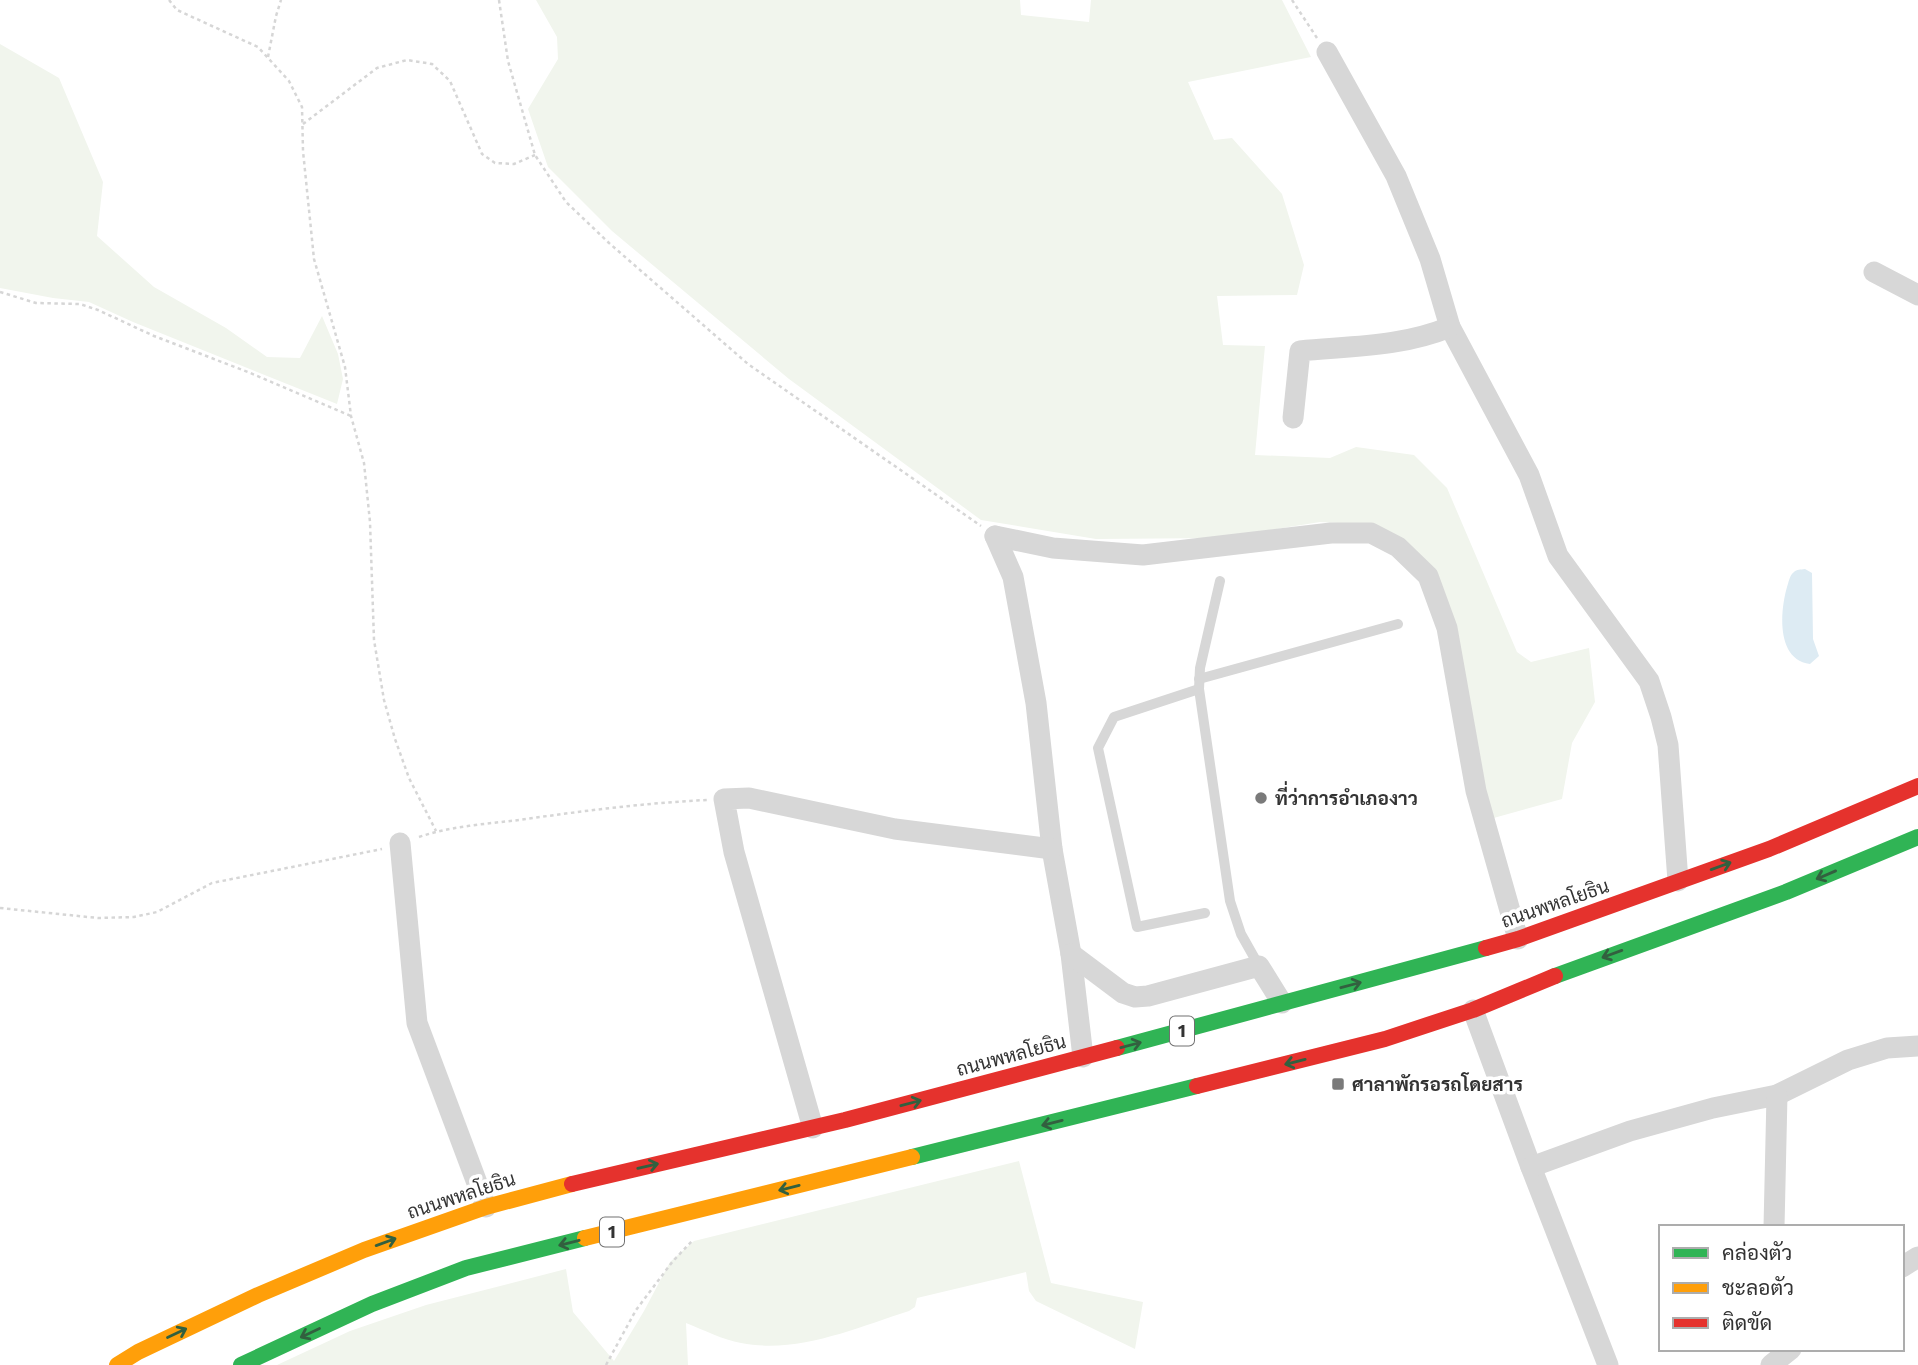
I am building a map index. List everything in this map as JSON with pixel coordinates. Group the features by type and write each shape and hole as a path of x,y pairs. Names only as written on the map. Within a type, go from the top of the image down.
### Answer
{"highway":[{"name":"ถนนพหลโยธิน","path":"117,1365 138,1352 258,1295 364,1250 486,1207 582,1181 813,1128 847,1127 1083,1057 1518,939 1769,849 1917,787"},
{"name":"1","path":"241,1365 372,1304 466,1268 854,1165 1385,1039 1473,1010 1532,984 1786,892 1918,837"}],"street":[{"path":"1327,52 1396,176 1430,259 1450,327 1530,475 1558,556 1649,681 1668,745 1678,881"},
{"path":"1874,272 1918,295"},
{"path":"1293,418 1300,351 1400,342 1450,327"},
{"path":"995,536 1053,548 1143,555 1331,533 1371,533 1398,547 1427,576 1447,628 1476,791 1518,939"},
{"path":"995,536 1013,577 1036,703 1052,849 1071,954 1083,1057"},
{"path":"813,1128 734,852 724,799 749,798 894,829 1052,849"},
{"path":"400,842 417,1023 486,1207"},
{"path":"1071,954 1123,993 1135,997 1149,996 1259,966 1282,1003"},
{"path":"1473,1010 1608,1365"},
{"path":"1531,1167 1630,1131 1713,1108 1777,1095 1848,1060 1887,1048 1918,1046"},
{"path":"1774,1225 1777,1095"},
{"path":"1771,1365 1788,1351"}],"lane":[{"path":"1220,580 1199,684 1230,901 1241,934 1259,966"},
{"path":"1205,913 1137,927 1098,748 1114,717 1199,684 1398,624"}],"path":[{"path":"169,0 177,10 258,47 289,81 302,107 303,151 314,259 345,367 351,416 363,463 370,522 374,640 384,700 409,778 436,831"},
{"path":"268,57 281,0"},
{"path":"499,0 508,61 536,155 566,202 748,364 995,536"},
{"path":"1292,0 1327,52"},
{"path":"302,124 377,68 407,60 432,64 450,81 482,154 495,163 514,164 536,155"},
{"path":"0,292 36,303 80,304 98,310 154,336 351,416"},
{"path":"0,908 98,918 134,917 157,912 212,883 387,848 436,831 656,802 724,799"},
{"path":"606,1365 636,1310 699,1232"}],"shaded area":[{"path":"536,0 1020,0 1021,15 1089,22 1091,0 1282,0 1311,57 1188,82 1214,140 1232,138 1282,194 1304,265 1297,295 1217,296 1223,345 1265,346 1255,455 1330,458 1356,447 1414,455 1447,488 1517,652 1531,662 1589,648 1595,702 1572,743 1562,799 1490,819 1455,625 1374,525 1320,522 1220,538 1096,539 981,520 789,379 612,231 548,167 528,109 558,59 557,37"},
{"path":"0,44 59,78 103,182 97,236 154,287 226,328 267,357 300,358 322,316 338,354 343,379 337,404 89,302 0,288"},
{"path":"1805,569 1812,573 1813,639 1819,656 1810,664 1799,661 1791,654 1783,633 1782,621 1790,577 1796,570"},
{"path":"1019,1161 1051,1283 1143,1302 1135,1349 1036,1301 1029,1291 1026,1272 917,1298 915,1307 909,1311 827,1338 805,1342 784,1345 741,1343 686,1323 688,1365 277,1365 350,1331 426,1305 566,1269 573,1312 614,1361 670,1262 694,1241"}],"traffic: fast":[{"path":"1555,976 1786,892 1918,837"},
{"path":"1117,1048 1486,948"},
{"path":"912,1157 1197,1086"},
{"path":"241,1365 372,1304 466,1268 585,1238"}],"traffic: slow":[{"path":"585,1238 912,1157"},
{"path":"117,1365 138,1352 258,1295 364,1250 486,1207 572,1184"}],"traffic: jam":[{"path":"1486,948 1769,849 1918,786"},
{"path":"1197,1086 1385,1039 1473,1010 1555,976"},
{"path":"572,1184 845,1120 1117,1048"}],"place":[{"name":"ที่ว่าการอำเภองาว","path":"1261,798"},
{"name":"ศาลาพักรอรถโดยสาร","path":"1338,1084"}]}
